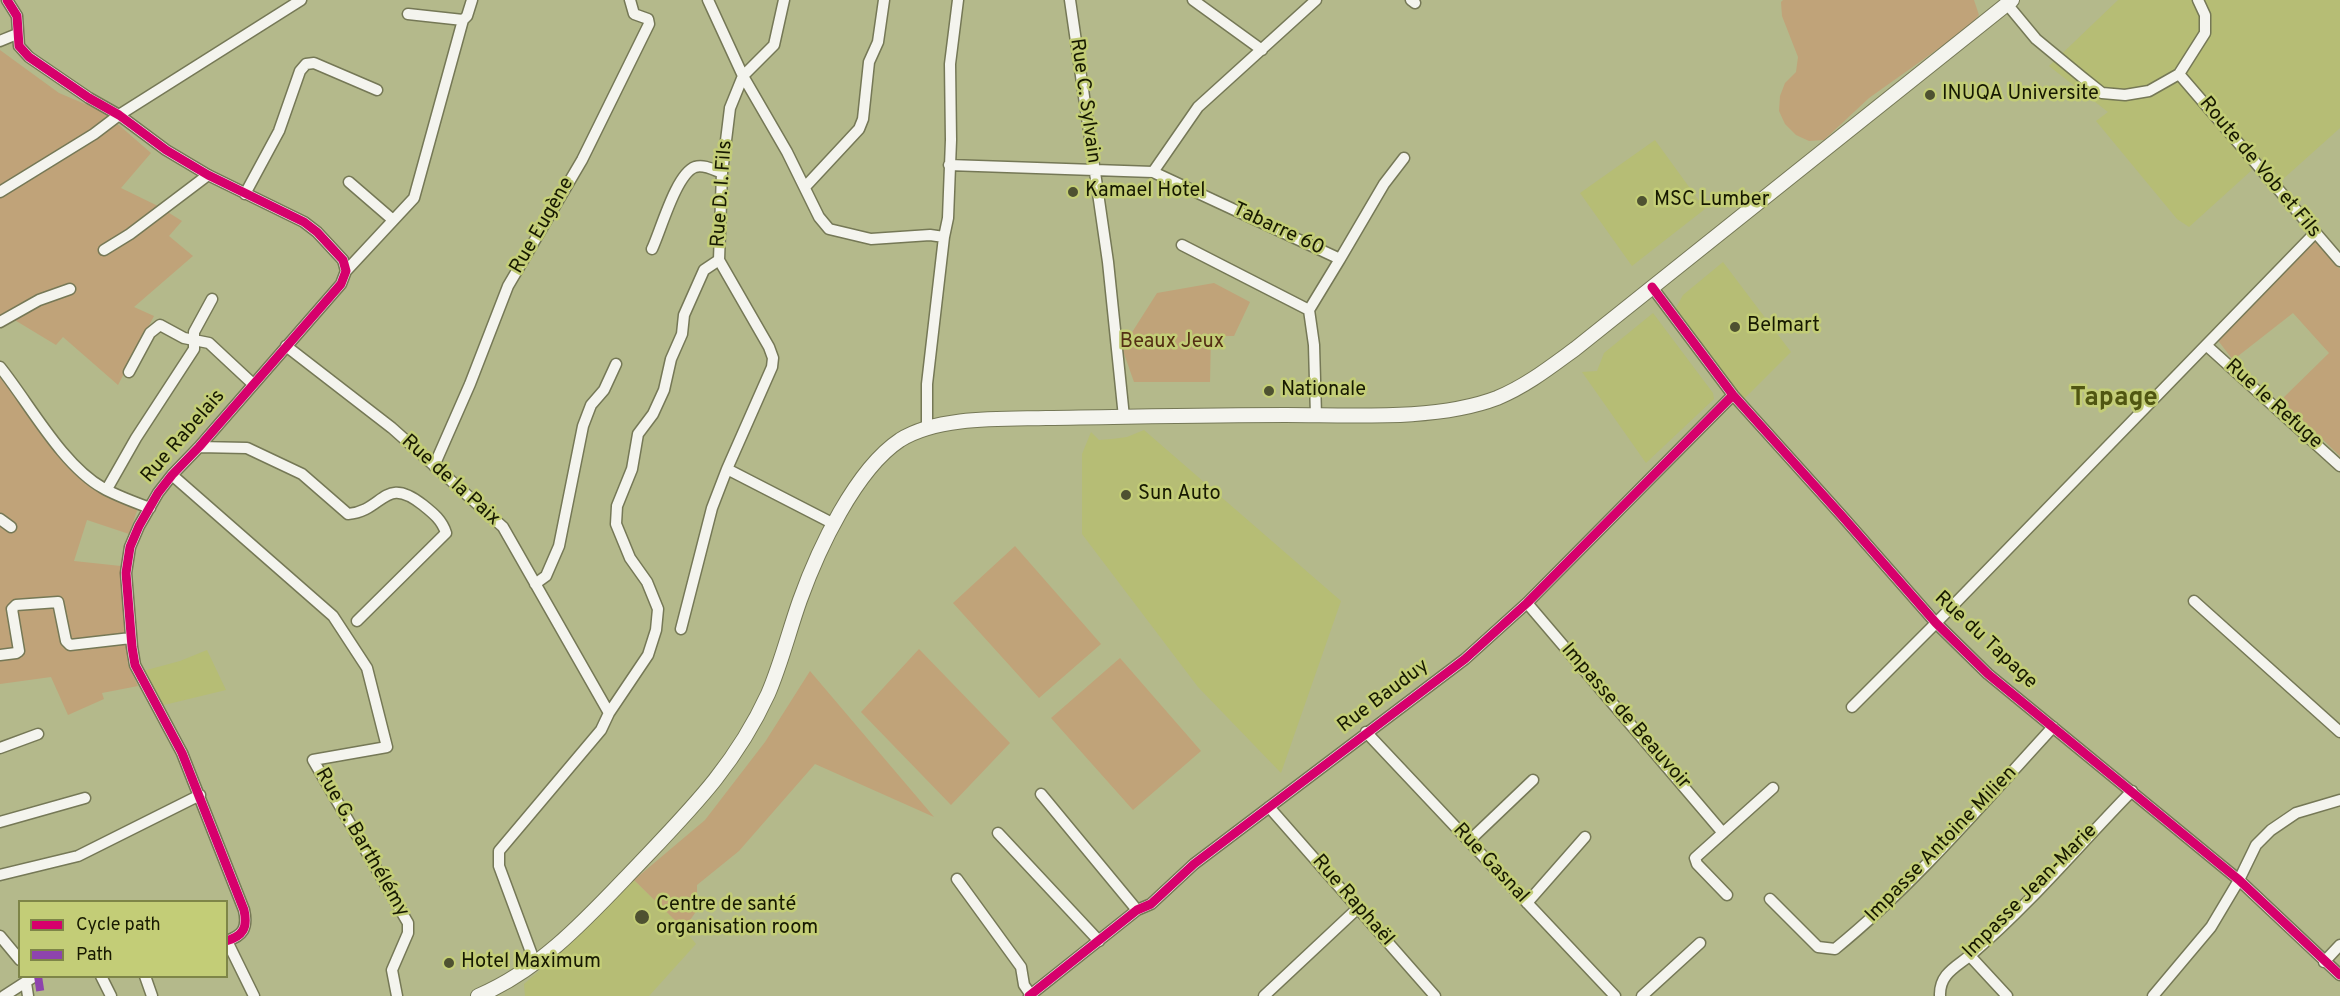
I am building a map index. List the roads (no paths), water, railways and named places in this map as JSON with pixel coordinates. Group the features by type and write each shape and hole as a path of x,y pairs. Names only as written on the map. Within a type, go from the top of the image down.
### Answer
{"main road":[{"path":"478,996 500,992 570,934 702,798 730,763 770,690 802,595 834,524 854,489 885,452 903,438 927,428 996,419 1208,415 1316,416 1436,411 1495,399 1531,382 2010,2"}],"street":[{"path":"7,0 17,16 19,46 29,57 119,115 166,150 244,194 304,222 317,232 343,260 346,271"},
{"path":"0,192 301,0"},
{"name":"Rue Rabelais","path":"228,941 243,933 246,919 182,753 135,665 126,573 130,547 139,526 172,476 341,284 346,271 414,198 463,20 472,0"},
{"name":"Rue Eugène","path":"434,466 470,384 508,286 582,160 649,24 648,19 634,14 630,0"},
{"path":"708,0 743,76 787,152 819,217 829,229 871,239 930,235 944,237"},
{"path":"743,76 774,45 784,0"},
{"path":"805,188 859,129 863,119 869,62 878,42 884,0"},
{"path":"927,428 927,384 948,218 952,106 950,64 958,0"},
{"name":"Rue C. Sylvain","path":"1070,0 1108,262 1124,417"},
{"path":"1193,0 1262,50"},
{"path":"1153,172 1198,107 1316,0"},
{"path":"2010,2 2036,39 2102,93 2125,95 2149,91 2179,74 2205,33 2205,15 2198,0"},
{"path":"408,14 463,20"},
{"path":"0,41 17,34"},
{"path":"244,194 279,131 300,71 306,64 314,63 377,90"},
{"name":"Route de Vob et Fils","path":"2179,74 2340,261"},
{"name":"Rue D. I. Fils","path":"727,469 772,367 773,358 769,347 719,260 722,173 730,108 743,76"},
{"path":"1340,259 1384,184 1404,158"},
{"name":"Tabarre 60","path":"949,165 1153,172 1340,259 1309,310"},
{"path":"652,249 661,231 674,192 690,170 697,166 722,173"},
{"path":"104,250 130,234 208,175"},
{"path":"349,182 393,220"},
{"path":"1852,707 2315,233"},
{"path":"1182,245 1309,310 1314,345 1316,416"},
{"path":"535,963 499,866 499,851 601,730 609,713 648,655 656,630 658,609 647,582 630,558 616,524 617,506 632,469 638,434 653,414 664,390 671,359 682,334 684,315 704,270 719,260"},
{"name":"Rue du Tapage","path":"1652,287 1733,395 1936,623 1988,674 2239,880 2340,975"},
{"path":"0,322 39,300 70,289"},
{"path":"107,489 136,438 194,349 194,332 212,299"},
{"path":"129,372 150,333 157,327 164,326 184,338 209,343 253,384"},
{"name":"Rue le Refuge","path":"2206,345 2340,466"},
{"name":"Rue de la Paix","path":"286,346 392,428 503,527 609,713"},
{"path":"535,584 546,576 559,546 583,426 591,405 604,390 616,364"},
{"path":"0,367 68,458 83,473 107,489 150,508"},
{"name":"Rue Bauduy","path":"1030,996 1137,910 1151,904 1194,864 1465,659 1527,603 1733,395"},
{"path":"199,447 248,448 302,474 348,514 362,513 388,494 403,492 416,499 443,524 446,533 357,621"},
{"path":"681,629 712,508 727,469 834,524"},
{"name":"Rue G. Barthélémy","path":"172,476 333,616 367,668 387,747 313,759 408,923 408,933 392,970 398,996"},
{"path":"0,519 11,527"},
{"path":"0,655 19,651 12,609 16,605 56,600 69,645 131,638"},
{"path":"2194,601 2340,732"},
{"name":"Impasse de Beauvoir","path":"1527,603 1722,833"},
{"name":"Impasse Antoine Milien","path":"1770,899 1818,947 1835,949 1878,914 1911,882 2053,727"},
{"name":"Rue Gasnal","path":"1366,732 1615,996"},
{"path":"0,748 39,734"},
{"path":"1469,841 1533,780"},
{"path":"1727,895 1694,860 1773,788"},
{"name":"Impasse Jean-Marie","path":"1940,996 1939,986 1945,974 1970,956 2026,903 2132,792"},
{"path":"1041,794 1137,910"},
{"path":"0,875 78,856 200,795"},
{"path":"0,822 85,798"},
{"path":"2153,996 2211,927 2239,880 2256,845 2271,830 2296,813 2340,800"},
{"name":"Rue Raphaël","path":"1269,807 1435,996"},
{"path":"998,833 1099,941"},
{"path":"1527,903 1586,837"},
{"path":"957,879 1020,968 1024,985 1030,996"},
{"path":"1264,996 1358,908"},
{"path":"0,936 18,958"},
{"path":"228,943 254,996"},
{"path":"1642,996 1700,943"},
{"path":"2324,962 2340,945"},
{"path":"1970,956 2007,996"},
{"path":"102,978 111,996"},
{"path":"146,978 152,996"},
{"path":"3,996 31,980"},
{"path":"28,996 31,980"}],"place":[{"name":"INUQA Universite","path":"1930,95"},
{"name":"Kamael Hotel","path":"1073,192"},
{"name":"MSC Lumber","path":"1642,201"},
{"name":"Belmart","path":"1735,327"},
{"name":"Nationale","path":"1269,391"},
{"name":"Sun Auto","path":"1126,495"},
{"name":"Centre de santé organisation room","path":"642,917"},
{"name":"Hotel Maximum","path":"449,963"}],"district":[{"name":"Tapage","path":"2114,400"}],"park label":[{"name":"Beaux Jeux","path":"1172,343"}]}
